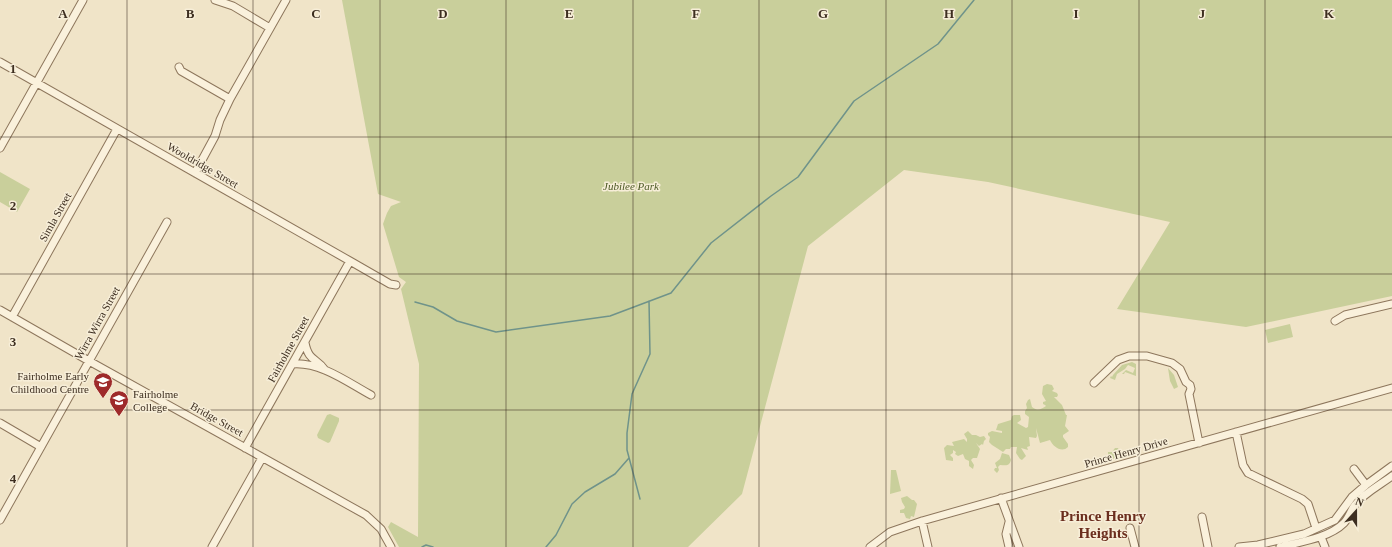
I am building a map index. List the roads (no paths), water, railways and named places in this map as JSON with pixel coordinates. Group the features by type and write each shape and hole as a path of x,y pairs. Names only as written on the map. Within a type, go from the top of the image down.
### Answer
{"street":[{"path":"0,148 83,0"},
{"path":"215,0 234,3 270,28"},
{"path":"195,173 216,136 220,120 230,99 286,0"},
{"name":"Wooldridge Street","path":"0,62 390,284 396,285"},
{"path":"179,67 181,71 230,99"},
{"name":"Simla Street","path":"12,317 117,129"},
{"name":"Wirra Wirra Street","path":"0,520 166,222"},
{"name":"Fairholme Street","path":"245,448 350,261"},
{"path":"1335,321 1345,315 1392,304"},
{"name":"Bridge Street","path":"0,310 88,361 366,515 381,529 391,547"},
{"path":"305,343 309,356 322,365 325,370"},
{"path":"1094,383 1118,360 1129,356 1147,356 1172,363 1180,369 1186,382 1184,387 1189,394 1199,443"},
{"path":"293,364 305,364 325,370 371,395"},
{"name":"Prince Henry Drive","path":"870,547 890,532 922,521 1392,388"},
{"path":"0,423 41,446"},
{"path":"1236,432 1243,465 1248,473 1302,499 1308,504 1316,528"},
{"path":"212,547 262,458"},
{"path":"1239,547 1258,545 1304,534 1335,520 1352,497 1392,466"},
{"path":"1354,469 1366,485"},
{"path":"1280,547 1321,537 1344,523 1355,505 1392,476"},
{"path":"1001,498 1019,547"},
{"path":"1202,517 1208,547"},
{"path":"922,521 928,547"},
{"path":"1009,522 1006,534 1009,547"},
{"path":"1130,528 1135,547"},
{"path":"1321,537 1325,547"}],"waterway":[{"path":"415,302 433,307 457,321 496,332 610,316 671,293 711,243 798,177 854,101 938,44 974,0"},
{"path":"640,499 627,450 627,433 632,394 650,354 649,301"},
{"path":"546,547 556,535 572,504 585,492 615,474 629,458"},
{"path":"422,547 426,545 433,547"}],"place":[{"name":"Fairholme Early Childhood Centre","path":"103,399"},
{"name":"Fairholme College","path":"119,417"}],"district":[{"name":"Prince Henry Heights","path":"1103,524"}],"park label":[{"name":"Jubilee Park","path":"631,186"}]}
